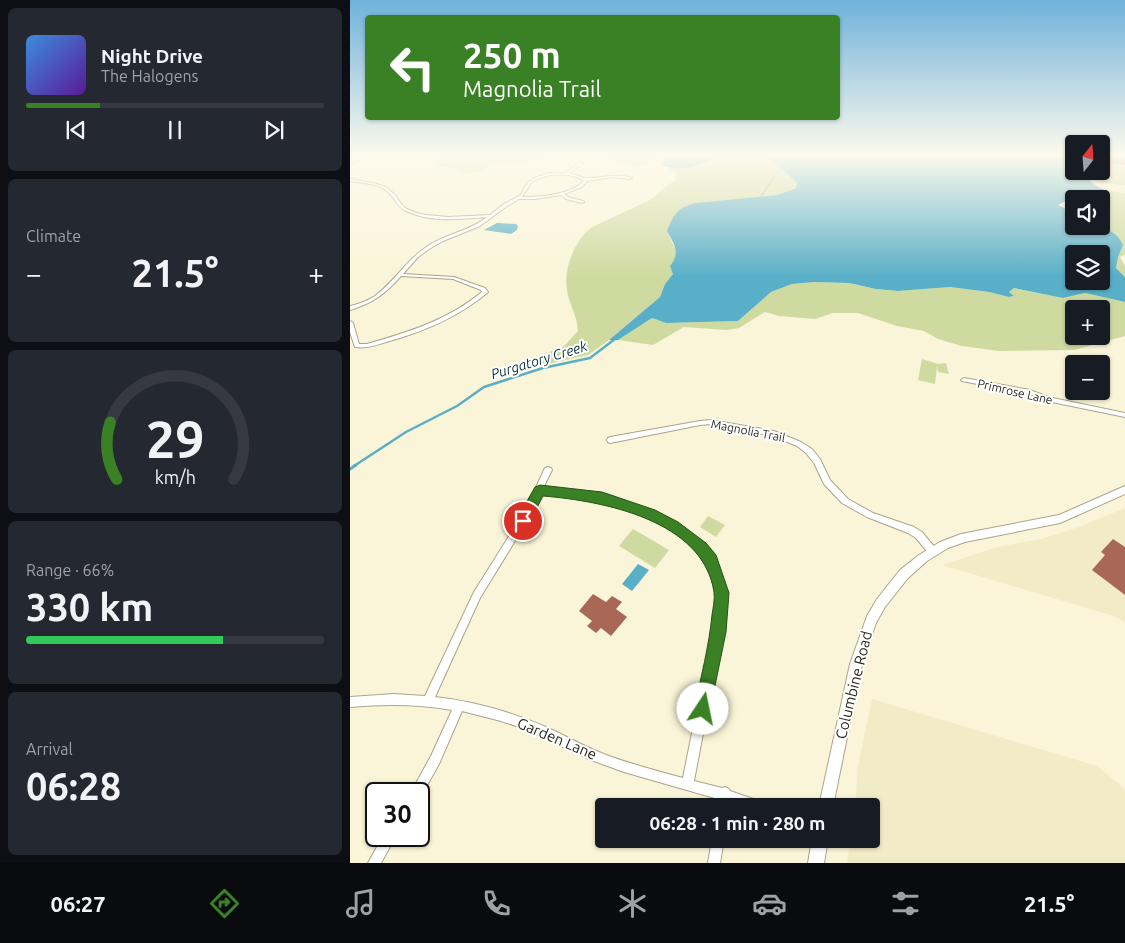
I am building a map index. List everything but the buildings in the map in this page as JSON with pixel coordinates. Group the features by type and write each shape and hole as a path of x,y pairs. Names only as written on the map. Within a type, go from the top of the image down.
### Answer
{"street":[{"path":"394,196 401,207 414,213 434,216 491,216"},
{"path":"350,308 366,303 382,294 427,248 448,236 479,224 506,204 519,198 542,196"},
{"path":"565,196 582,202"},
{"path":"350,323 357,346 367,346 429,326 462,309 485,292 483,289 454,278 400,275"},
{"name":"Primrose Lane","path":"964,380 1030,392 1047,400 1125,415"},
{"name":"Magnolia Trail","path":"610,440 711,422 787,438 809,451 817,461 827,482 845,501 870,515 919,534 933,552"},
{"path":"428,701 477,595 529,511 548,470"},
{"path":"540,490 602,498 650,514 680,531 701,547 711,560 722,593 721,612 688,783"},
{"name":"Columbine Road","path":"828,798 856,664 871,620 889,592 904,574 933,552 965,538 1060,519 1125,490"},
{"name":"Garden Lane","path":"350,702 428,701 460,704 523,723 605,759 654,776 688,783 738,798"},
{"path":"423,782 435,760 460,704"},
{"path":"724,798 725,793"},
{"path":"374,863 383,847"},
{"path":"714,863 716,848"},
{"path":"816,863 818,848"}],"shaded area":[{"path":"1125,508 1125,622 1114,616 942,565 997,547 1041,539 1079,527"},
{"path":"872,699 1097,766 1125,789 1125,863 847,863 849,848 880,848 880,798 856,798 858,766"}],"green space":[{"path":"654,196 764,196 695,203 667,231 676,251 676,259 673,274 665,284 660,297 588,355 520,370 523,363 564,346 578,331 566,282 569,264 580,239 592,227"},
{"path":"1110,196 1125,196 1125,255 1120,257 1125,266 1125,277 1116,268 1123,245 1110,230"},
{"path":"814,282 849,283 876,289 898,291 950,287 989,292 1009,297 1014,296 1009,292 1014,288 1063,298 1085,293 1125,302 1125,336 1110,340 1110,300 1065,300 1065,345 1092,345 1074,350 999,351 962,346 938,339 924,331 897,326 858,313 833,313 815,319 779,316 765,312 739,328 727,330 684,327 653,345 618,340 652,318 666,323 738,321 771,292 792,284"},
{"path":"922,359 938,364 946,363 949,374 938,372 937,366 935,384 918,380"},
{"path":"708,516 725,525 716,537 700,527"},
{"path":"633,529 669,550 655,568 619,546"}],"water":[{"path":"764,196 1065,196 1065,201 1058,205 1065,208 1065,235 1110,235 1110,231 1119,238 1123,245 1116,268 1125,277 1125,302 1085,293 1063,298 1014,288 1009,292 1014,296 1009,297 989,292 950,287 898,291 876,289 849,283 814,282 792,284 771,292 738,321 666,323 652,318 618,340 609,340 660,297 665,284 673,274 670,266 676,253 667,231 677,212 695,203"},
{"path":"497,223 516,224 518,226 517,230 511,234 484,230"},
{"path":"638,564 649,570 632,591 622,584"}],"waterway":[{"name":"Purgatory Creek","path":"354,466 406,432 457,406 484,387 543,368 590,358 615,339"},
{"name":"Purgatory Creek","path":"350,469 356,465"}],"route":[{"path":"523,521 540,490 576,493 602,498 650,514 673,526 701,547 711,560 722,593 718,632 703,709"}]}
